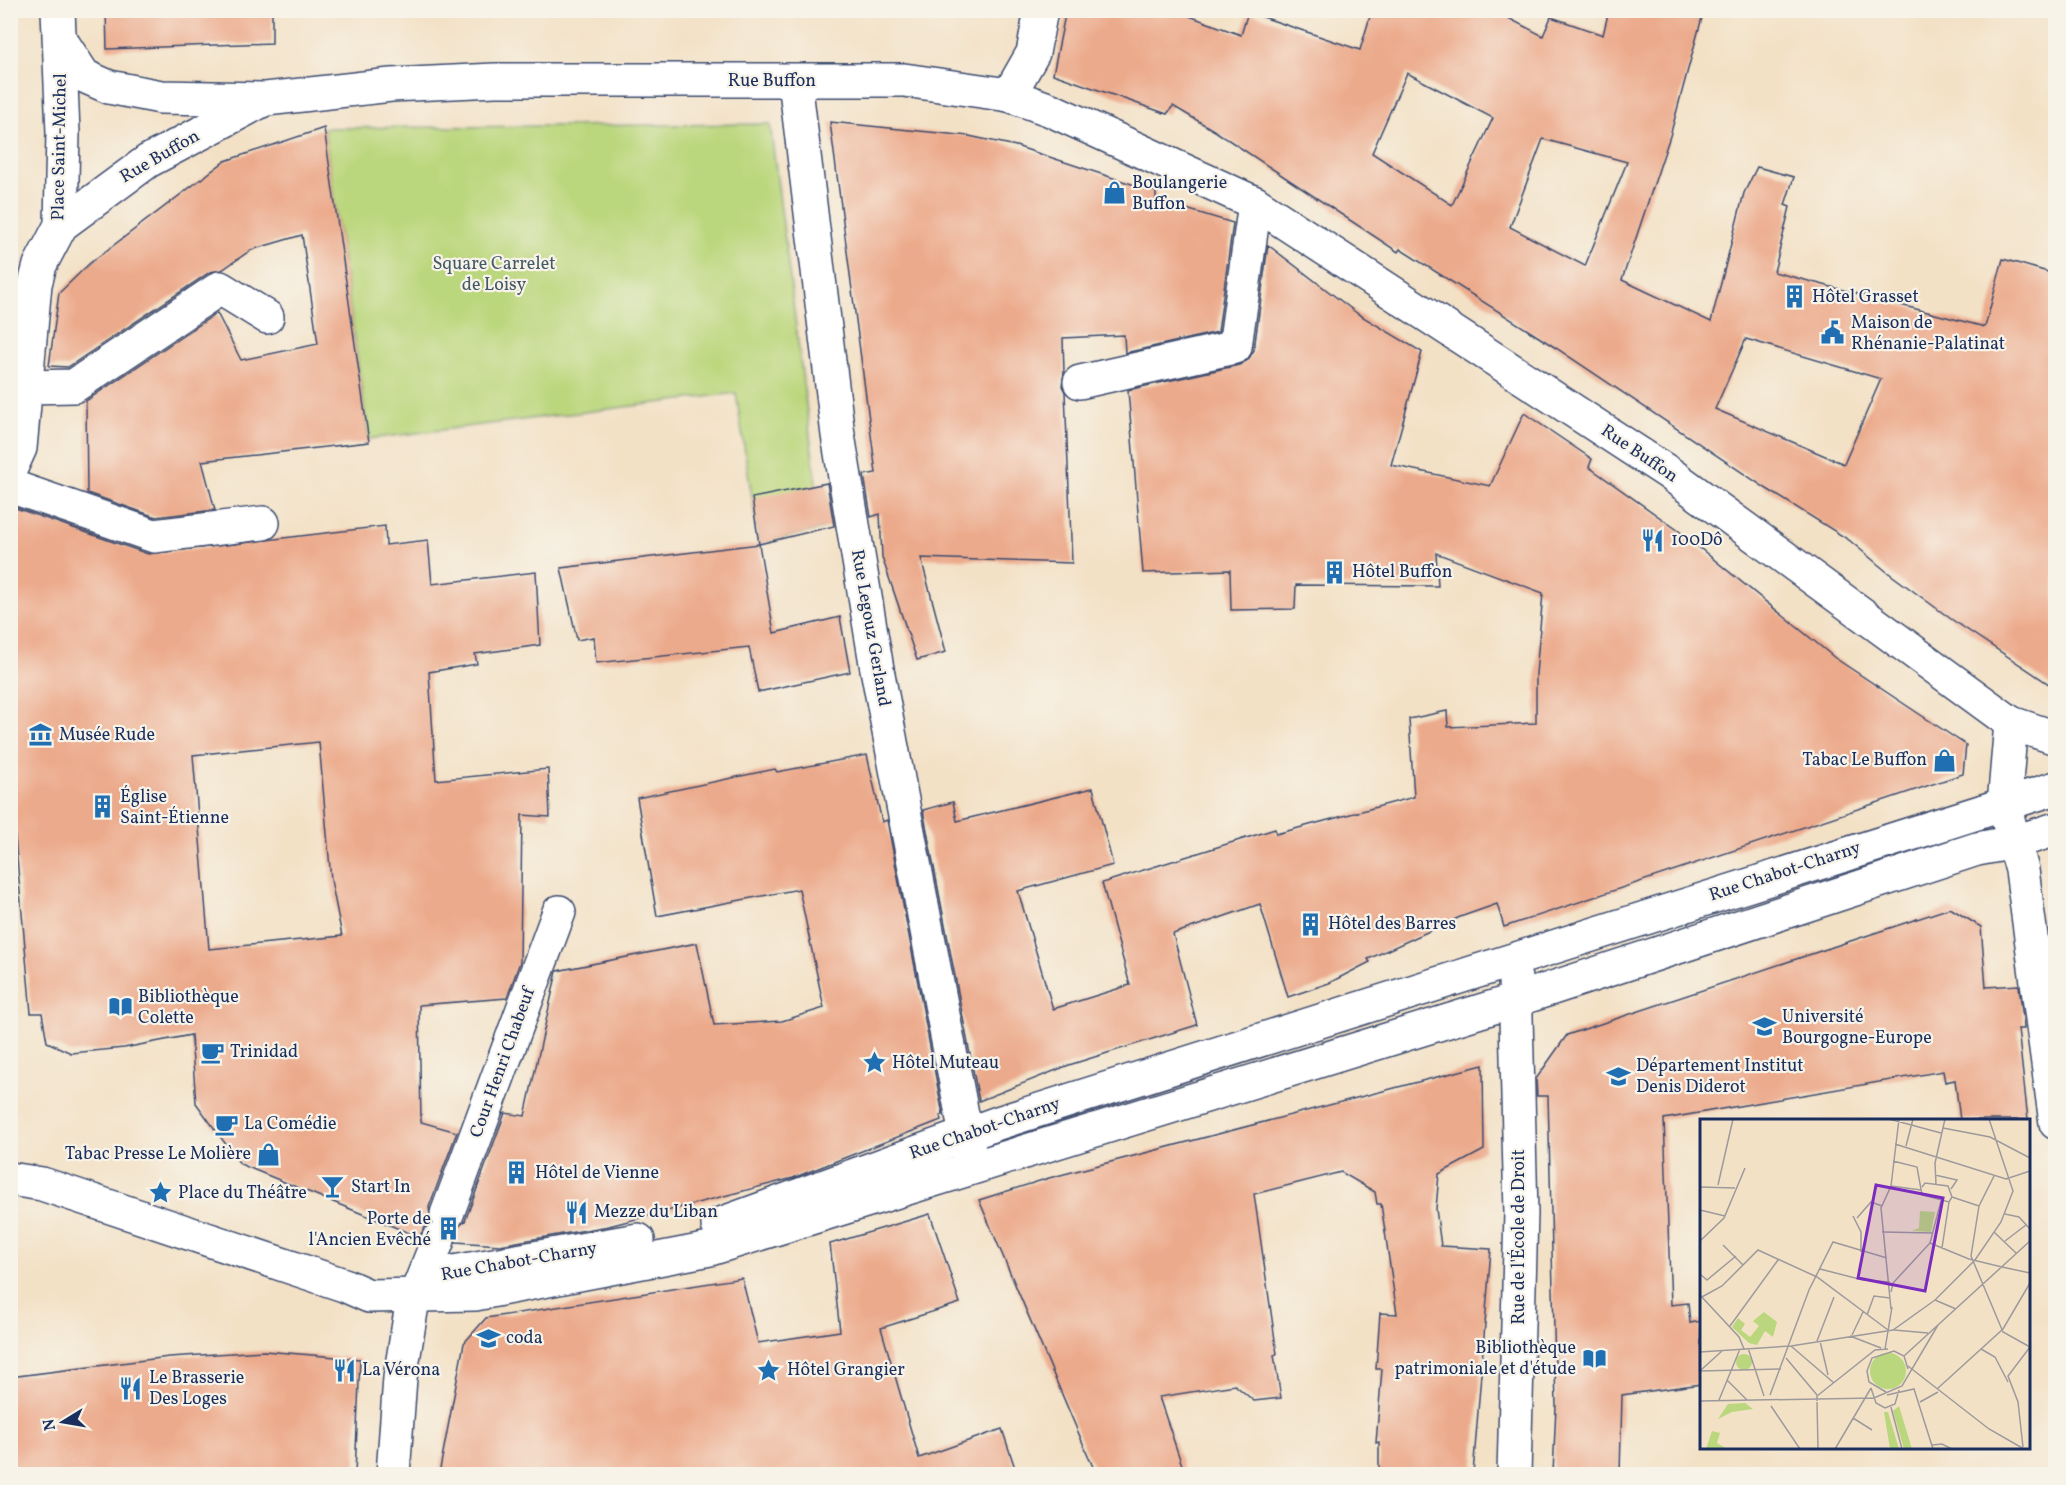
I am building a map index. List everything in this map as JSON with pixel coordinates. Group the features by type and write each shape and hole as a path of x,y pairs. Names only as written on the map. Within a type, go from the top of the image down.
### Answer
{"street":[{"path":"1009,94 1033,53 1041,10"},
{"name":"Rue Buffon","path":"59,25 84,76 109,87 137,95 161,97 266,99 391,85 495,80 904,80 1009,94 1051,110 1256,203 1669,473 2011,723 2055,738"},
{"name":"Place Saint-Michel","path":"10,470 21,448 35,284 40,265 61,225 63,133 59,25"},
{"name":"Rue Legouz Gerland","path":"795,81 838,435 876,669 972,1170"},
{"name":"Rue Buffon","path":"61,225 148,161 266,99"},
{"path":"1080,382 1235,346 1256,203"},
{"path":"27,387 74,386 220,288 267,317"},
{"path":"10,486 154,536 263,523"},
{"path":"2011,723 2004,805 2022,870 2055,1123"},
{"name":"Rue Chabot-Charny","path":"414,1295 436,1275 712,1227 965,1135 1931,825 2055,788"},
{"path":"2015,842 2045,815 2055,811"},
{"name":"Rue Chabot-Charny","path":"414,1295 475,1294 710,1249 972,1170 1030,1149 1516,1000 1977,849 2015,842 2055,829"},
{"name":"Cour Henri Chabeuf","path":"393,1474 400,1378 414,1295 442,1227 559,912"},
{"path":"1515,959 1516,1000"},
{"name":"Rue de l'École de Droit","path":"1514,1474 1521,1214 1516,1000"},
{"path":"10,1179 42,1184 344,1285 369,1296 414,1295"}],"green space":[{"name":"Square Carrelet de Loisy","path":"770,124 822,529 759,544 736,393 369,439 324,128"}],"building":[{"path":"106,10 272,10 272,43 107,49"},
{"path":"1066,10 1173,10 1241,35 1248,12 1360,50 1372,10 1493,10 1543,36 1551,17 1603,35 1609,10 1704,10 1670,136 1622,280 1711,322 1744,193 1757,167 1794,177 1785,205 1790,207 1774,272 1985,327 2003,259 2055,274 2055,688 1951,619 1886,571 1849,540 1767,489 1556,348 1400,249 1398,252 1215,131 1173,106 1167,114 1053,74","holes":["1407,73 1493,118 1452,205 1372,153","1543,139 1627,162 1585,266 1510,227","1746,339 1881,379 1844,464 1715,409"]},
{"path":"830,122 969,136 1016,146 1156,192 1156,200 1233,223 1218,332 1125,353 1124,335 1063,338 1062,386 1065,392 1072,563 921,558 946,652 917,660 882,557 880,514 871,517 864,475 876,473"},
{"path":"324,128 369,442 202,461 215,510 156,517 87,493 86,401 217,313 241,360 318,344 302,235 251,250 222,270 210,272 68,367 49,366 59,293 90,263 225,161"},
{"path":"1268,245 1358,314 1422,352 1391,465 1490,486 1524,413 1592,459 1589,467 1679,531 1835,658 1966,745 1963,774 1504,927 1497,904 1460,917 1368,959 1370,962 1329,983 1288,997 1260,904 1173,934 1197,1025 1069,1065 979,1101 923,810 953,802 957,821 1093,788 1113,865 1018,891 1053,1009 1130,985 1102,883 1275,829 1276,834 1414,797 1409,719 1447,711 1448,727 1536,723 1536,674 1543,593 1436,553 1438,586 1296,585 1295,609 1231,610 1230,570 1143,573 1128,390 1239,365 1248,360 1254,350"},
{"path":"827,483 834,526 759,544 752,498"},
{"path":"10,506 148,554 385,526 386,545 428,540 432,584 536,572 540,645 475,654 477,664 429,672 436,780 548,769 550,817 522,815 520,962 507,998 419,1005 421,1122 457,1132 429,1207 431,1223 426,1226 419,1237 240,1164 196,1103 191,1035 124,1048 71,1053 47,1042 42,1013 31,1013 10,781","holes":["319,742 331,880 342,936 209,949 193,755"]},
{"path":"759,544 774,633 840,617 850,672 758,692 749,647 596,663 594,637 577,640 561,568"},
{"path":"867,755 882,822 887,820 943,1115 940,1116 941,1120 793,1178 609,1226 500,1245 456,1242 454,1231 465,1221 505,1113 525,1116 557,971 697,943 714,1025 782,1021 824,1008 799,889 657,916 637,798 775,769 777,772"},
{"path":"1950,908 1981,927 1986,987 2019,985 2024,1029 2018,1029 2028,1119 1960,1119 1955,1080 1945,1082 1943,1071 1664,1119 1671,1305 1688,1303 1690,1323 1700,1321 1700,1384 1622,1395 1620,1474 1553,1474 1556,1406 1548,1096 1537,1096 1536,1079 1567,1035"},
{"path":"1483,1065 1484,1150 1439,1174 1436,1209 1441,1246 1491,1249 1473,1474 1379,1474 1379,1442 1376,1443 1382,1369 1376,1369 1380,1313 1397,1314 1381,1204 1377,1204 1375,1192 1341,1172 1254,1194 1277,1354 1274,1355 1281,1398 1254,1401 1235,1385 1159,1397 1185,1474 1096,1474 979,1200 1049,1178"},
{"path":"930,1214 960,1303 881,1328 919,1458 1002,1429 1017,1474 439,1474 464,1343 486,1318 742,1278 758,1343 840,1331 830,1244"},
{"path":"264,1351 360,1359 355,1474 10,1474 10,1377 169,1357"}],"place":[{"name":"Boulangerie Buffon","path":"1114,193"},
{"name":"Hôtel Grasset","path":"1794,297"},
{"name":"Maison de Rhénanie-Palatinat","path":"1833,333"},
{"name":"100Dô","path":"1653,540"},
{"name":"Hôtel Buffon","path":"1334,572"},
{"name":"Musée Rude","path":"41,735"},
{"name":"Tabac Le Buffon","path":"1945,760"},
{"name":"Église Saint-Étienne","path":"102,807"},
{"name":"Hôtel des Barres","path":"1310,924"},
{"name":"Bibliothèque Colette","path":"120,1007"},
{"name":"Université Bourgogne-Europe","path":"1764,1027"},
{"name":"Trinidad","path":"212,1052"},
{"name":"Hôtel Muteau","path":"874,1063"},
{"name":"Département Institut Denis Diderot","path":"1618,1076"},
{"name":"La Comédie","path":"226,1124"},
{"name":"Tabac Presse Le Molière","path":"269,1154"},
{"name":"Hôtel de Vienne","path":"517,1173"},
{"name":"Start In","path":"333,1187"},
{"name":"Place du Théâtre","path":"160,1193"},
{"name":"Mezze du Liban","path":"576,1212"},
{"name":"Porte de l'Ancien Evêché","path":"449,1229"},
{"name":"coda","path":"488,1338"},
{"name":"Bibliothèque patrimoniale et d'étude","path":"1594,1358"},
{"name":"La Vérona","path":"344,1370"},
{"name":"Hôtel Grangier","path":"769,1370"},
{"name":"Le Brasserie Des Loges","path":"131,1388"}]}
